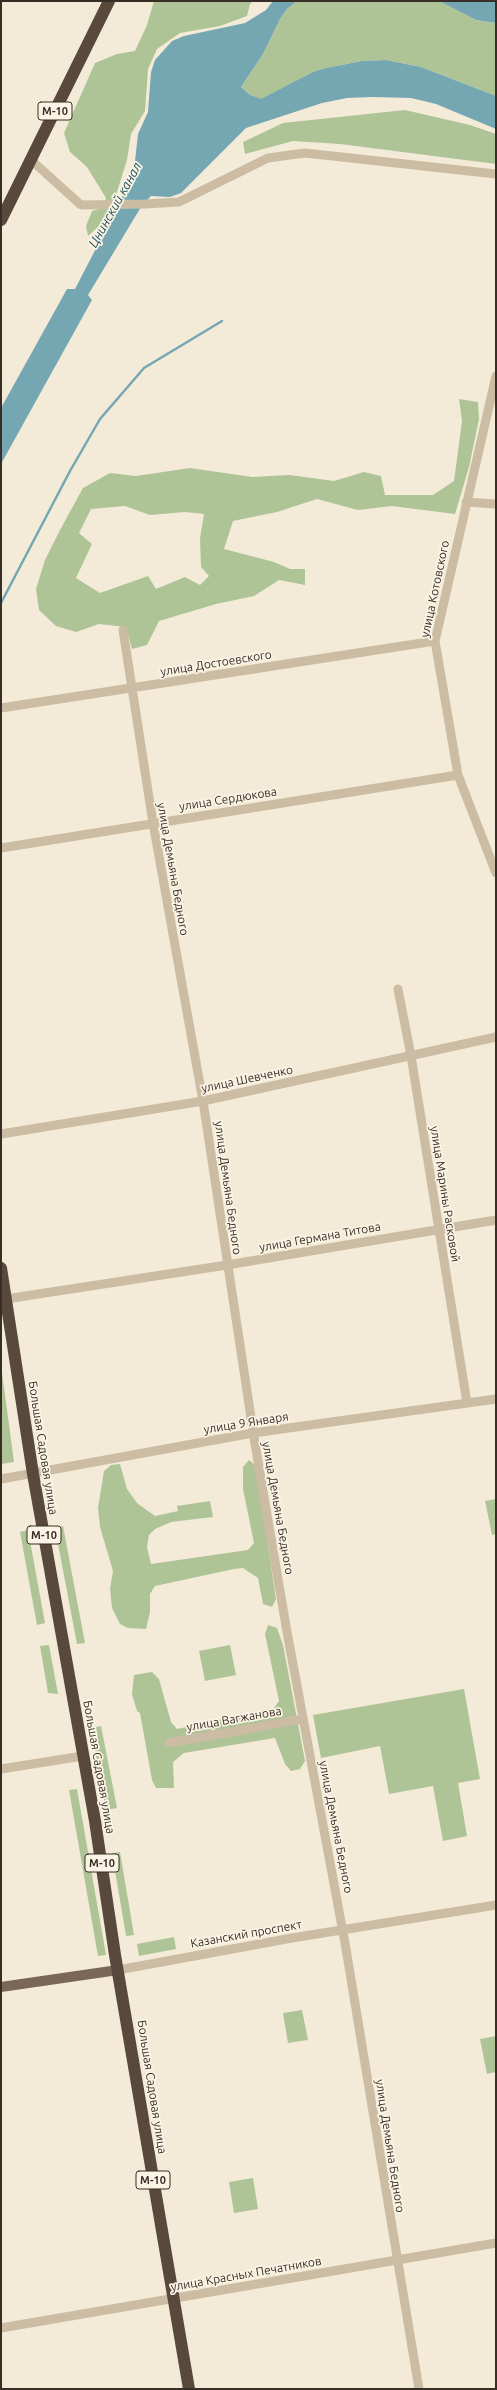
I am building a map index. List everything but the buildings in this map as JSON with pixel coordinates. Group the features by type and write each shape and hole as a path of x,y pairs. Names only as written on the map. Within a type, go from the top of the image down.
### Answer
{"highway":[{"name":"М-10","path":"1,220 108,1"},
{"name":"Большая Садовая улица","path":"1,1268 32,1474 84,1756 118,1970 189,2389"}],"main road":[{"name":"Казанский проспект","path":"1,1987 118,1970"}],"street":[{"path":"31,160 81,204 145,204 179,202 268,158 305,153 496,174"},
{"name":"улица Котовского","path":"496,376 435,641 458,775 496,873"},
{"path":"466,502 496,504"},
{"name":"улица Демьяна Бедного","path":"123,630 134,688 152,823 203,1101 253,1432 303,1719 343,1930 419,2389"},
{"name":"улица Достоевского","path":"1,708 435,641"},
{"name":"улица Сердюкова","path":"1,848 458,775"},
{"name":"улица Марины Расковой","path":"398,989 411,1056 467,1403"},
{"name":"улица Шевченко","path":"1,1134 203,1101 496,1038"},
{"name":"улица Германа Титова","path":"6,1299 227,1265 496,1220"},
{"name":"улица 9 Января","path":"1,1479 253,1432 496,1399"},
{"name":"улица Вагжанова","path":"169,1743 303,1719"},
{"path":"1,1769 84,1756"},
{"name":"Казанский проспект","path":"118,1970 343,1930 496,1905"},
{"name":"улица Красных Печатников","path":"1,2328 496,2243"}],"green space":[{"path":"154,1 253,1 250,4 247,16 220,26 180,33 157,49 148,69 145,111 131,134 127,160 109,217 88,236 86,226 92,211 103,208 106,198 87,167 70,152 64,133 95,63 117,54 135,51 147,25"},
{"path":"297,1 439,1 476,20 496,23 496,96 421,67 386,60 362,61 315,71 261,100 250,95 241,87 263,54 280,19 287,9"},
{"path":"405,110 470,125 496,134 496,164 340,144 293,141 245,154 243,142 283,123"},
{"path":"459,399 478,402 479,419 469,467 455,514 392,506 358,510 317,499 277,512 233,521 224,549 274,562 290,569 305,569 305,585 279,580 254,596 216,604 159,621 147,645 132,649 126,627 99,624 76,632 56,626 39,610 36,589 45,560 60,530 83,488 110,473 136,476 190,468 252,477 289,475 334,481 364,472 381,476 385,495 433,495 454,481 462,421","holes":["125,506 150,515 185,512 204,514 200,538 201,567 209,576 200,585 185,577 156,589 148,576 100,593 76,578 92,544 79,533 91,509"]},
{"path":"1,1365 14,1462 1,1464"},
{"path":"249,1460 256,1466 276,1599 272,1607 263,1604 258,1578 243,1568 234,1569 155,1586 150,1594 150,1612 146,1629 128,1628 120,1624 112,1608 110,1589 113,1571 100,1527 98,1508 104,1471 111,1465 120,1464 127,1489 137,1503 155,1516 178,1511 177,1506 210,1501 213,1517 171,1522 155,1529 149,1535 147,1547 151,1564 248,1550 254,1543 243,1489 243,1467"},
{"path":"496,1499 496,1534 492,1535 485,1501"},
{"path":"63,1526 85,1643 77,1644 55,1528"},
{"path":"28,1530 45,1623 37,1625 20,1532"},
{"path":"268,1625 277,1628 283,1645 305,1761 300,1769 291,1771 285,1764 275,1738 184,1753 173,1762 174,1788 156,1788 152,1780 140,1713 137,1711 132,1694 134,1675 152,1672 159,1679 171,1722 177,1729 274,1708 279,1701 265,1634"},
{"path":"49,1645 58,1694 48,1693 40,1646"},
{"path":"230,1645 236,1675 205,1681 199,1651"},
{"path":"464,1689 480,1779 458,1783 467,1836 443,1841 433,1786 389,1794 380,1746 321,1758 313,1715"},
{"path":"101,1726 117,1808 106,1810 91,1728"},
{"path":"77,1789 106,1955 98,1956 69,1790"},
{"path":"120,1852 134,1935 126,1936 112,1853"},
{"path":"174,1937 176,1949 139,1956 137,1944"},
{"path":"302,2010 308,2040 288,2043 283,2013"},
{"path":"496,2036 496,2072 487,2074 480,2039"},
{"path":"253,2178 258,2209 234,2213 229,2182"}],"water":[{"path":"273,1 297,1 287,9 280,19 263,54 241,87 250,95 261,99 315,71 326,68 362,61 386,60 421,67 496,96 496,129 436,104 411,98 372,97 347,98 322,103 246,128 181,193 170,197 151,196 141,207 88,295 92,300 1,464 1,408 67,289 75,289 121,200 135,161 138,134 148,112 151,72 155,60 172,41 184,36 245,23 266,10"},
{"path":"439,1 496,1 496,23 476,20"}],"waterway":[{"path":"1,603 70,471 100,419 144,368 222,321"}],"water label":[{"name":"Цнинский канал","path":"115,205"}]}
